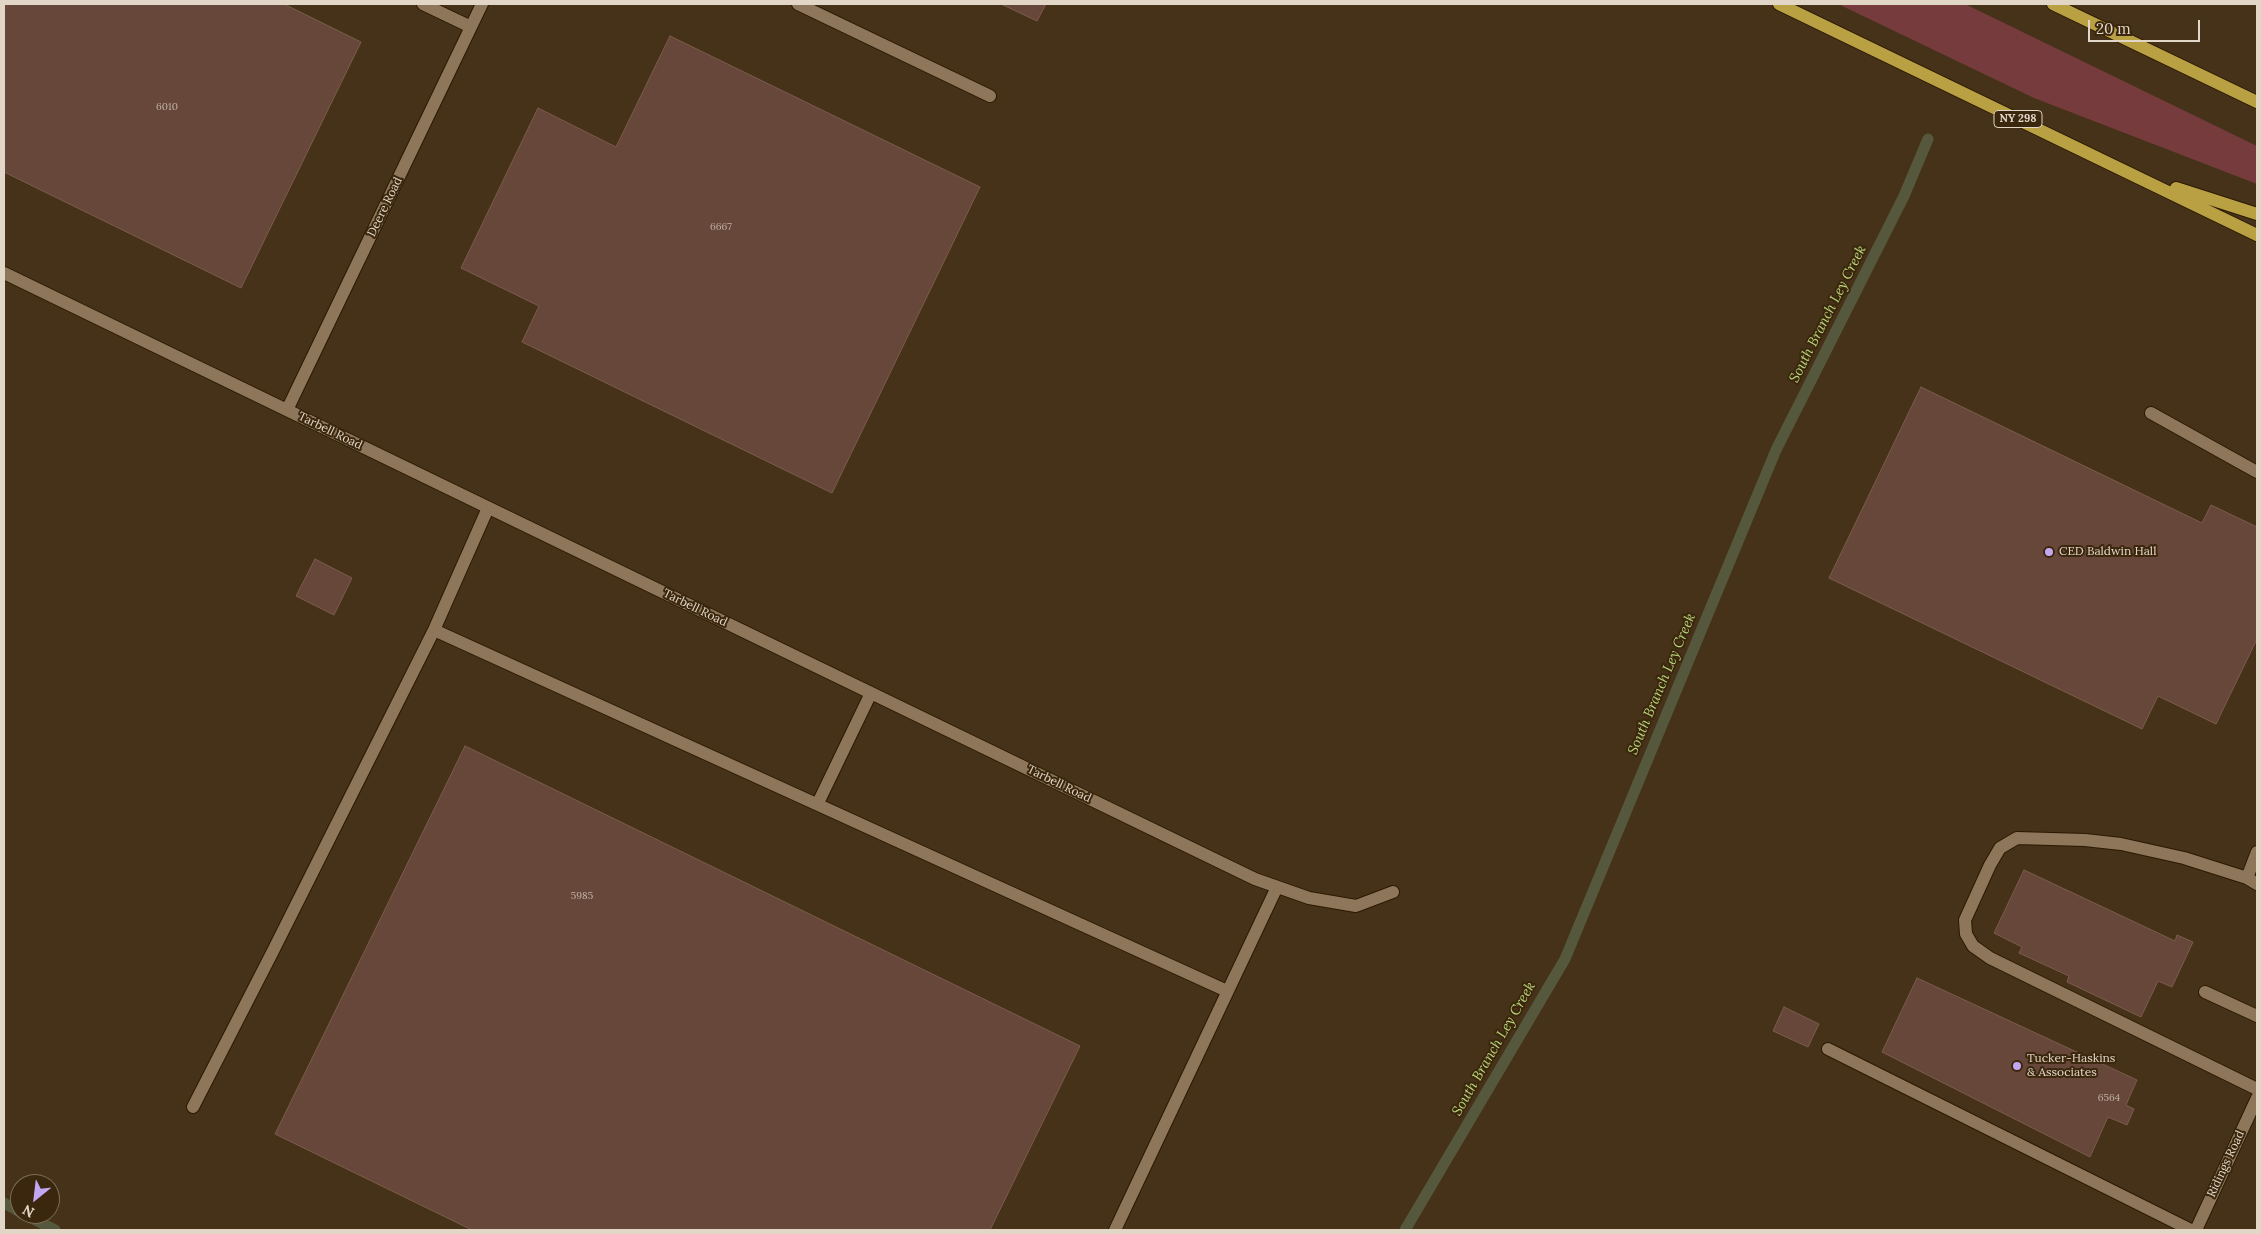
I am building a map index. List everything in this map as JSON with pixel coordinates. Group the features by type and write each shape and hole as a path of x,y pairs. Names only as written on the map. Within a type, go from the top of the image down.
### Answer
{"main road":[{"name":"NY 298","path":"1778,4 2257,235"},
{"path":"2053,4 2257,102"},
{"path":"2133,175 2257,214"}],"street":[{"path":"423,4 471,27"},
{"name":"Deere Road","path":"287,410 482,4"},
{"path":"798,4 990,96"},
{"name":"Tarbell Road","path":"4,273 1255,879 1309,898 1356,906 1393,892"},
{"path":"2151,413 2257,472"},
{"path":"193,1107 273,952 434,630 488,508"},
{"path":"434,630 1227,991"},
{"path":"818,804 871,693"},
{"path":"2257,852 2252,881 2184,858 2121,844 2085,840 2017,838 2000,848 1990,865 1965,920 1966,934 1973,946 1990,958 2257,1089"},
{"path":"1115,1230 1277,887"},
{"path":"2205,992 2257,1016"},
{"path":"1828,1049 2191,1230"},
{"name":"Ridings Road","path":"2196,1230 2257,1098"}],"shaded area":[{"path":"1838,4 1965,4 2257,146 2257,184 2034,98"}],"building":[{"path":"4,4 284,4 361,42 241,288 4,172"},
{"path":"1001,4 1046,4 1037,21"},
{"path":"670,36 980,187 832,493 522,342 539,306 461,268 538,108 616,147"},
{"name":"CED Baldwin Hall","path":"1921,387 2202,523 2211,505 2257,527 2257,639 2216,724 2158,696 2142,729 1829,578"},
{"path":"315,559 352,578 334,615 296,596"},
{"path":"465,746 1080,1046 990,1230 472,1230 275,1134"},
{"path":"2024,870 2175,941 2177,935 2193,942 2172,987 2158,981 2141,1017 2067,982 2069,976 2019,953 2022,947 1994,933"},
{"path":"1917,978 2137,1080 2126,1105 2134,1109 2127,1125 2108,1117 2090,1157 1882,1052"},
{"path":"1784,1007 1819,1024 1808,1047 1773,1031"}],"waterway":[{"name":"South Branch Ley Creek","path":"1405,1230 1565,959 1776,450 1904,196 1928,139"},
{"path":"4,1203 10,1206"},
{"path":"43,1224 55,1230"}],"place":[{"name":"CED Baldwin Hall","path":"2049,552"},
{"name":"Tucker-Haskins & Associates","path":"2017,1066"}]}
